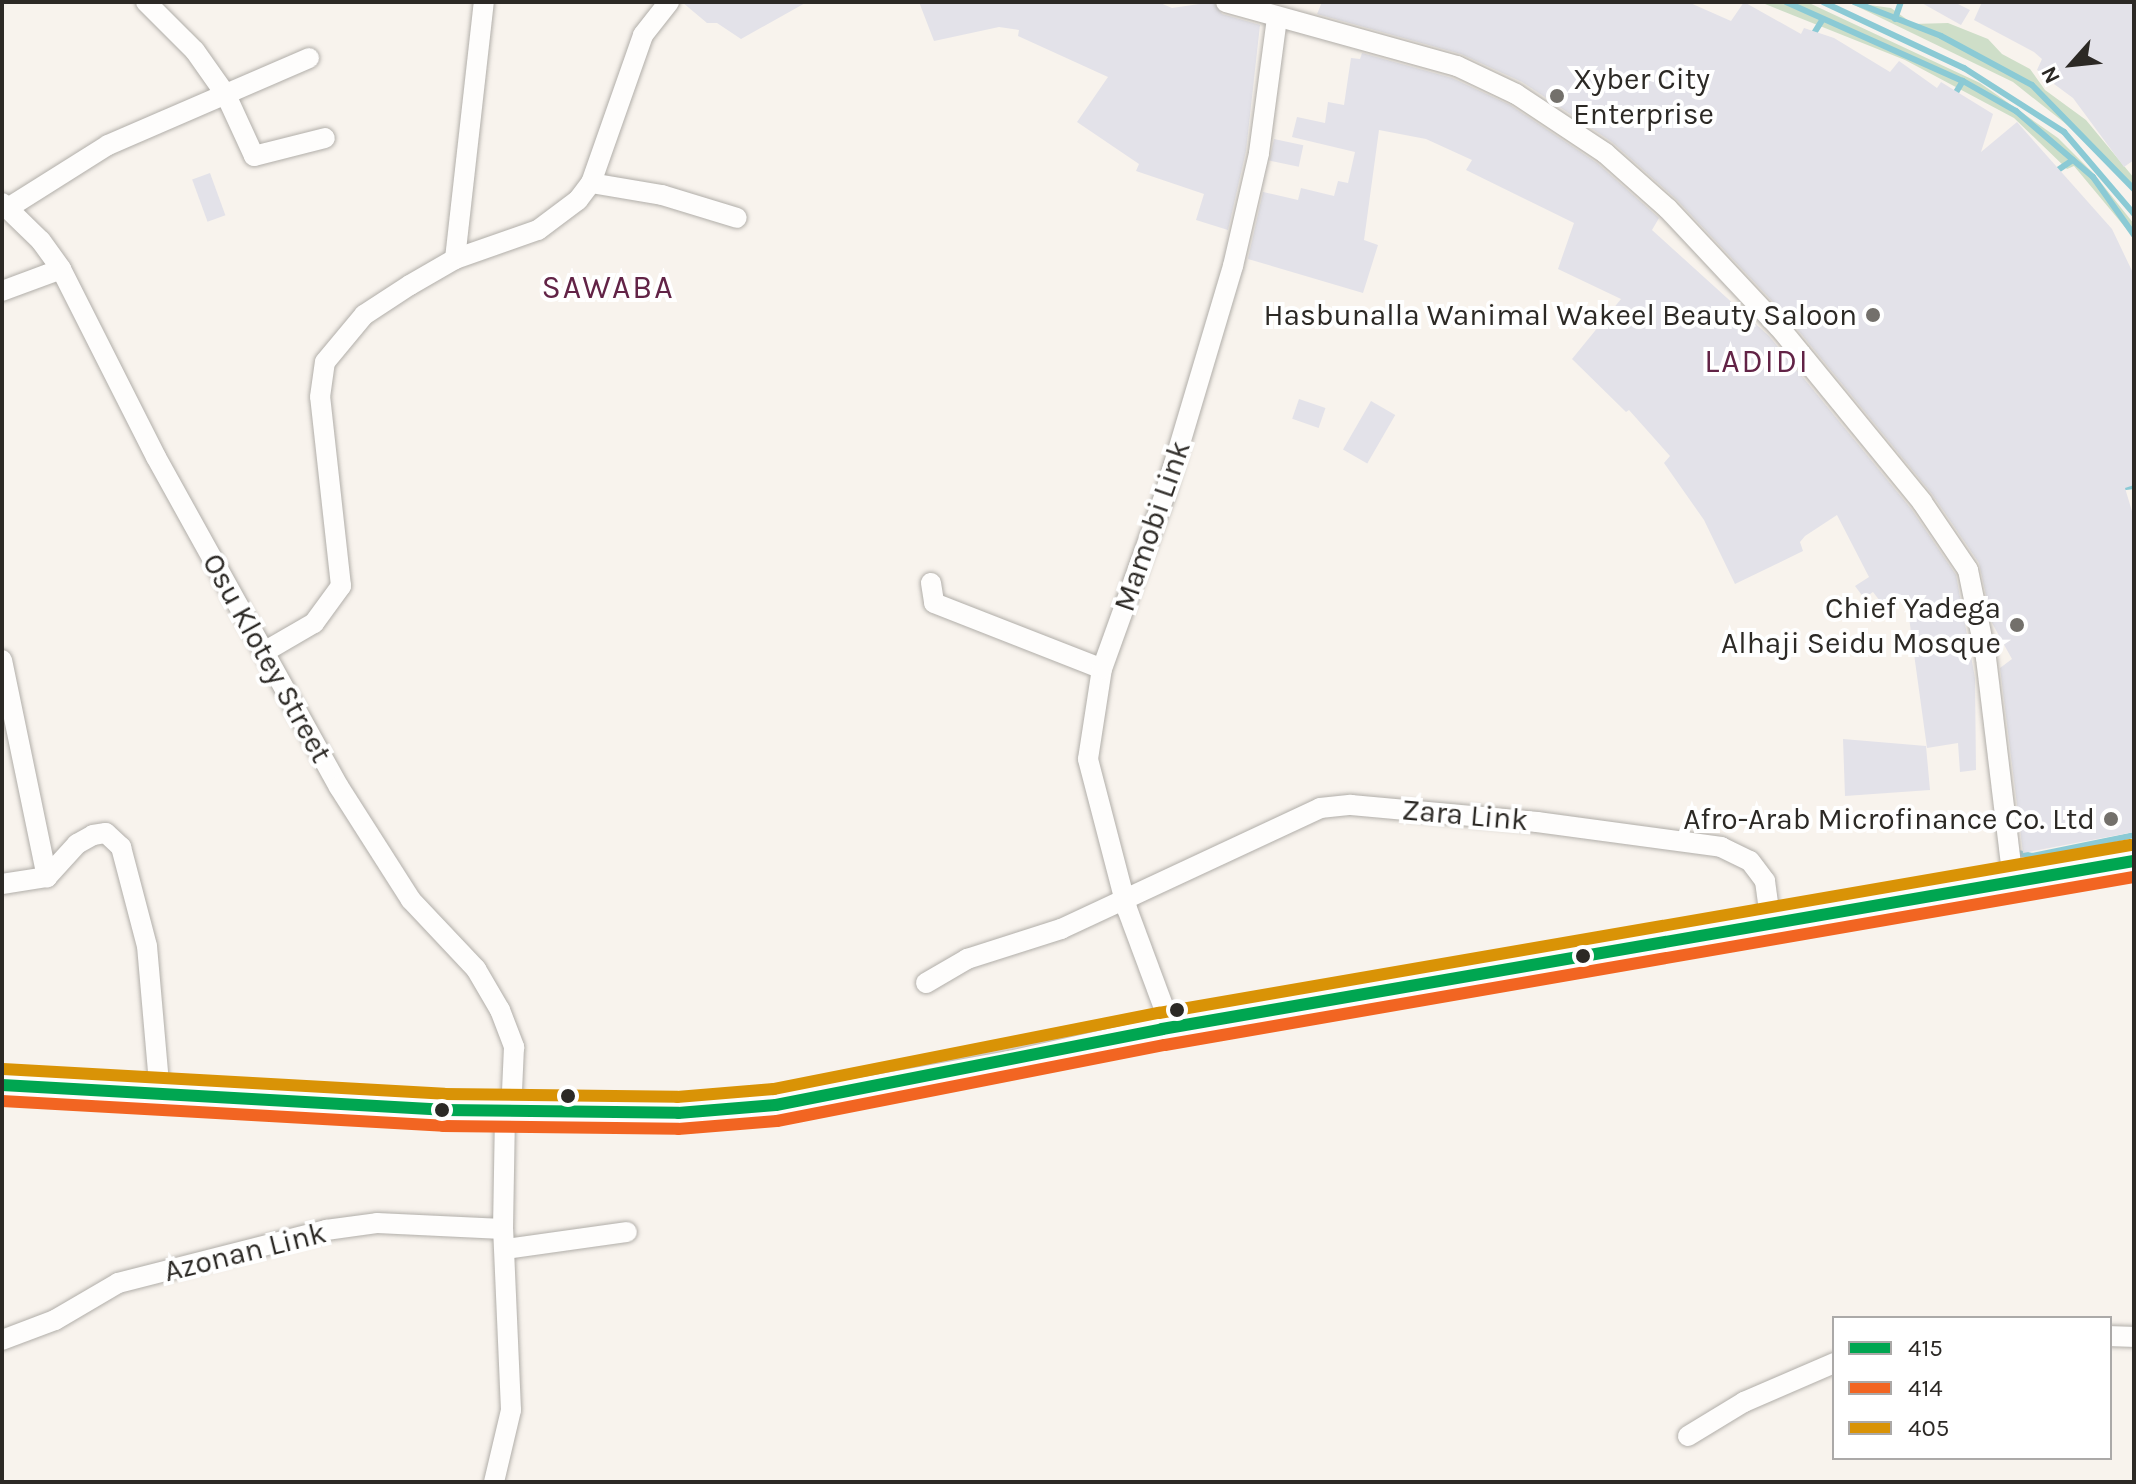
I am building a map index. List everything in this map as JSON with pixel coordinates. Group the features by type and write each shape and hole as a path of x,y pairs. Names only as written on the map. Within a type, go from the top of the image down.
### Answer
{"street":[{"path":"146,2 195,51 226,95 254,156 325,138"},
{"path":"455,259 484,2"},
{"path":"264,652 314,623 341,586 320,397 325,362 364,315 455,259 538,230 591,183 643,35 669,2"},
{"path":"1226,2 1457,66 1516,94 1605,153 1658,199 1779,327 1922,502 1968,570 1980,614 2013,881"},
{"name":"Mamobi Link","path":"1171,1027 1125,897 1088,759 1102,669 1165,494 1233,266 1259,153 1277,18"},
{"path":"5,206 108,145 309,58"},
{"path":"591,183 662,195 737,218"},
{"name":"Osu Klotey Street","path":"5,206 61,269 156,457 339,787 411,900 476,969 500,1010 514,1047 508,1112 505,1239 511,1410 494,1482"},
{"path":"2,291 61,269"},
{"path":"931,583 934,603 1102,669"},
{"path":"2,660 47,877"},
{"name":"Zara Link","path":"926,983 967,959 1061,929 1320,808 1351,805 1537,822 1721,847 1750,861 1765,881 1771,925"},
{"path":"2,884 47,877 77,844 93,835 106,833 121,847 147,946 160,1095"},
{"path":"2,1085 508,1112 678,1113 776,1105 1171,1027 2134,861"},
{"name":"Azonan Link","path":"2,1340 55,1320 118,1283 326,1230 377,1223 505,1239"},
{"path":"505,1239 627,1232"},
{"path":"2112,1336 2134,1337"},
{"path":"1688,1436 1744,1402 1832,1364"}],"green space":[{"path":"1760,2 1807,2 1980,83 2058,138 2094,174 2134,224 2134,238 2074,166 2067,169 2014,118 1905,60"},
{"path":"1848,2 1891,8 1913,24 1948,23 1988,39 2002,54 2030,69 2045,90 2086,120 2134,178 2134,193 2085,139 2013,82"}],"building":[{"path":"682,2 807,2 741,39 717,23 707,23"},
{"path":"919,2 1158,2 1172,8 1213,2 1222,14 1260,25 1246,151 1228,230 1196,220 1204,194 1136,171 1139,164 1077,122 1108,77 1018,36 1019,30 999,27 934,41"},
{"path":"1322,2 1688,2 1731,21 1744,2 1801,34 1804,28 1834,38 1890,72 1899,61 1937,88 1941,82 1993,114 1981,152 2017,122 2112,229 2134,275 2134,485 2125,488 2134,518 2134,832 2023,853 2000,668 2012,659 1992,623 1979,563 1932,494 1789,319 1677,200 1612,142 1522,82 1461,54 1317,14"},
{"path":"1920,2 1954,2 1970,10 1961,25"},
{"path":"1982,2 2134,2 2134,160 2124,167 2073,98 2054,84 2056,80 2037,70 2042,59 2034,52 1974,20"},
{"path":"1362,53 1452,78 1510,105 1597,163 1659,218 1652,230 1769,336 1912,510 1956,575 1975,678 1976,770 1960,772 1958,743 1927,748 1906,596 1883,605 1873,592 1864,598 1855,586 1869,577 1837,515 1805,536 1800,542 1803,551 1735,584 1704,520 1664,463 1670,456 1629,410 1626,412 1572,359 1621,299 1558,269 1574,223 1466,170 1472,160 1426,139 1379,130 1364,240 1378,245 1363,293 1248,259 1263,192 1298,200 1301,188 1334,196 1338,181 1348,183 1355,152 1292,137 1297,117 1325,123 1328,102 1344,105 1351,58 1360,59"},
{"path":"1274,139 1303,145 1299,167 1269,161"},
{"path":"210,173 225,215 208,222 192,179"},
{"path":"1299,399 1325,408 1319,428 1292,419"},
{"path":"1371,401 1395,415 1367,463 1343,449"},
{"path":"1843,739 1926,746 1930,790 1845,796"}],"waterway":[{"path":"1786,2 1963,81 2016,111 2093,177 2134,235"},
{"path":"1823,2 1964,68 2064,132 2134,214"},
{"path":"1854,2 1941,36 2032,85 2134,189"},
{"path":"1895,19 1901,2"},
{"path":"1811,38 1823,19"},
{"path":"1952,99 1963,81"},
{"path":"2052,174 2073,160"},
{"path":"2118,488 2134,486"},
{"path":"2018,853 2032,856 2134,835"}],"transit line":[{"name":"405","path":"3,1069 444,1094 677,1097 774,1089 1159,1013 2131,845"},
{"name":"415","path":"2,1085 443,1110 678,1113 776,1105 1162,1029 2134,861"},
{"name":"414","path":"2,1101 443,1126 678,1129 777,1121 1165,1045 2134,877"}],"place":[{"name":"Xyber City Enterprise","path":"1557,96"},
{"name":"Hasbunalla Wanimal Wakeel Beauty Saloon","path":"1873,315"},
{"name":"Chief Yadega Alhaji Seidu Mosque","path":"2017,625"},
{"name":"Afro-Arab Microfinance Co. Ltd","path":"2111,819"}],"district":[{"name":"SAWABA","path":"608,288"},
{"name":"LADIDI","path":"1757,362"}]}
